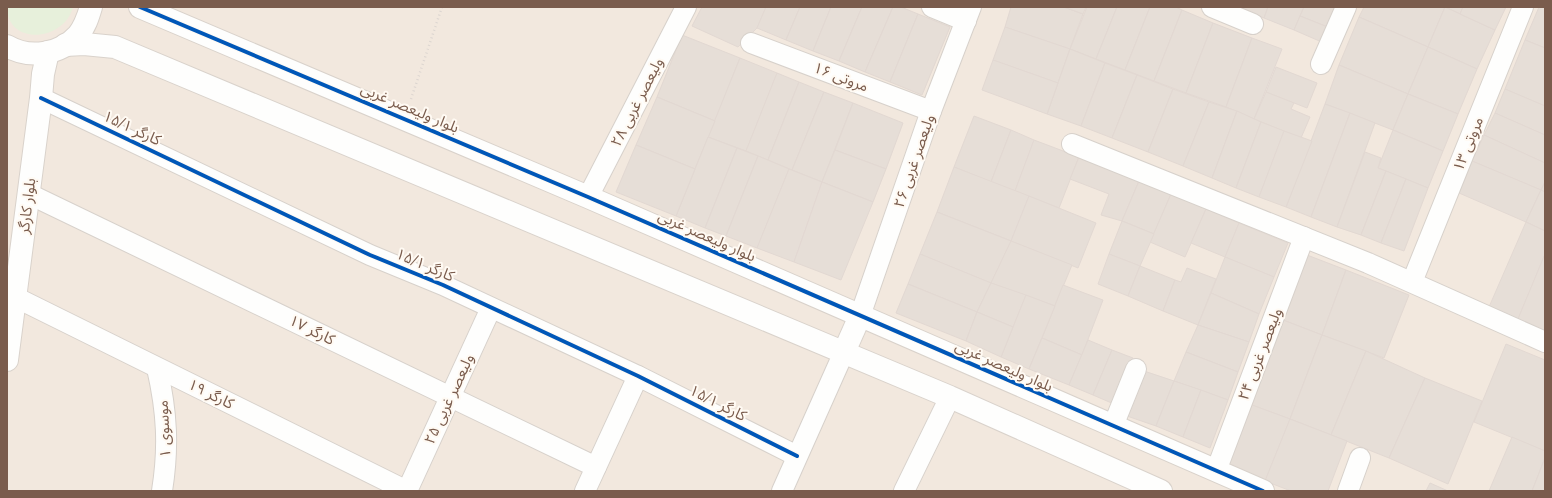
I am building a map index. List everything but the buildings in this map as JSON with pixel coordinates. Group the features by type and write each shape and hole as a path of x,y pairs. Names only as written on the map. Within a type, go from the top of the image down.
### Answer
{"street":[{"path":"56,49 78,35 87,21 91,7"},
{"name":"بلوار ولیعصر غربی","path":"140,7 588,197 1263,491"},
{"name":"ولیعصر غربی ۲۸","path":"588,197 686,7"},
{"path":"932,7 968,14"},
{"path":"1212,7 1253,24"},
{"path":"1321,64 1346,7"},
{"name":"مروتی ۱۳","path":"1412,282 1524,7"},
{"name":"ولیعصر غربی ۲۶","path":"860,316 931,111 968,14"},
{"name":"مروتی ۱۶","path":"751,43 931,111"},
{"path":"7,46 14,50 31,54 84,44 115,47 844,352 950,397 1161,491"},
{"name":"بلوار کارگر","path":"7,360 42,98 43,74 56,49"},
{"name":"کارگر ۱۵/۱","path":"42,98 363,252 491,308 638,376 797,456"},
{"path":"1072,144 1412,282 1545,342"},
{"name":"کارگر ۱۷","path":"29,194 596,467"},
{"name":"ولیعصر غربی ۲۴","path":"1216,471 1304,237"},
{"name":"کارگر ۱۹","path":"15,297 407,491"},
{"name":"ولیعصر غربی ۲۵","path":"407,491 491,308"},
{"path":"782,491 860,316"},
{"name":"موسوی ۱","path":"157,368 164,400 167,432 166,462 162,491"},
{"path":"1113,426 1136,369"},
{"path":"585,491 638,376"},
{"path":"904,491 950,397"},
{"path":"1348,491 1360,458"}],"path":[{"path":"404,119 442,7"}],"shaded area":[{"path":"7,7 1545,7 1545,491 7,491"}],"green space":[{"path":"7,7 73,7 68,19 59,27 48,33 37,35 26,33 16,28 9,20"}],"cycle path":[{"path":"140,7 588,197 1263,491"},
{"path":"41,98 370,255 443,285 638,376 797,456"}]}
